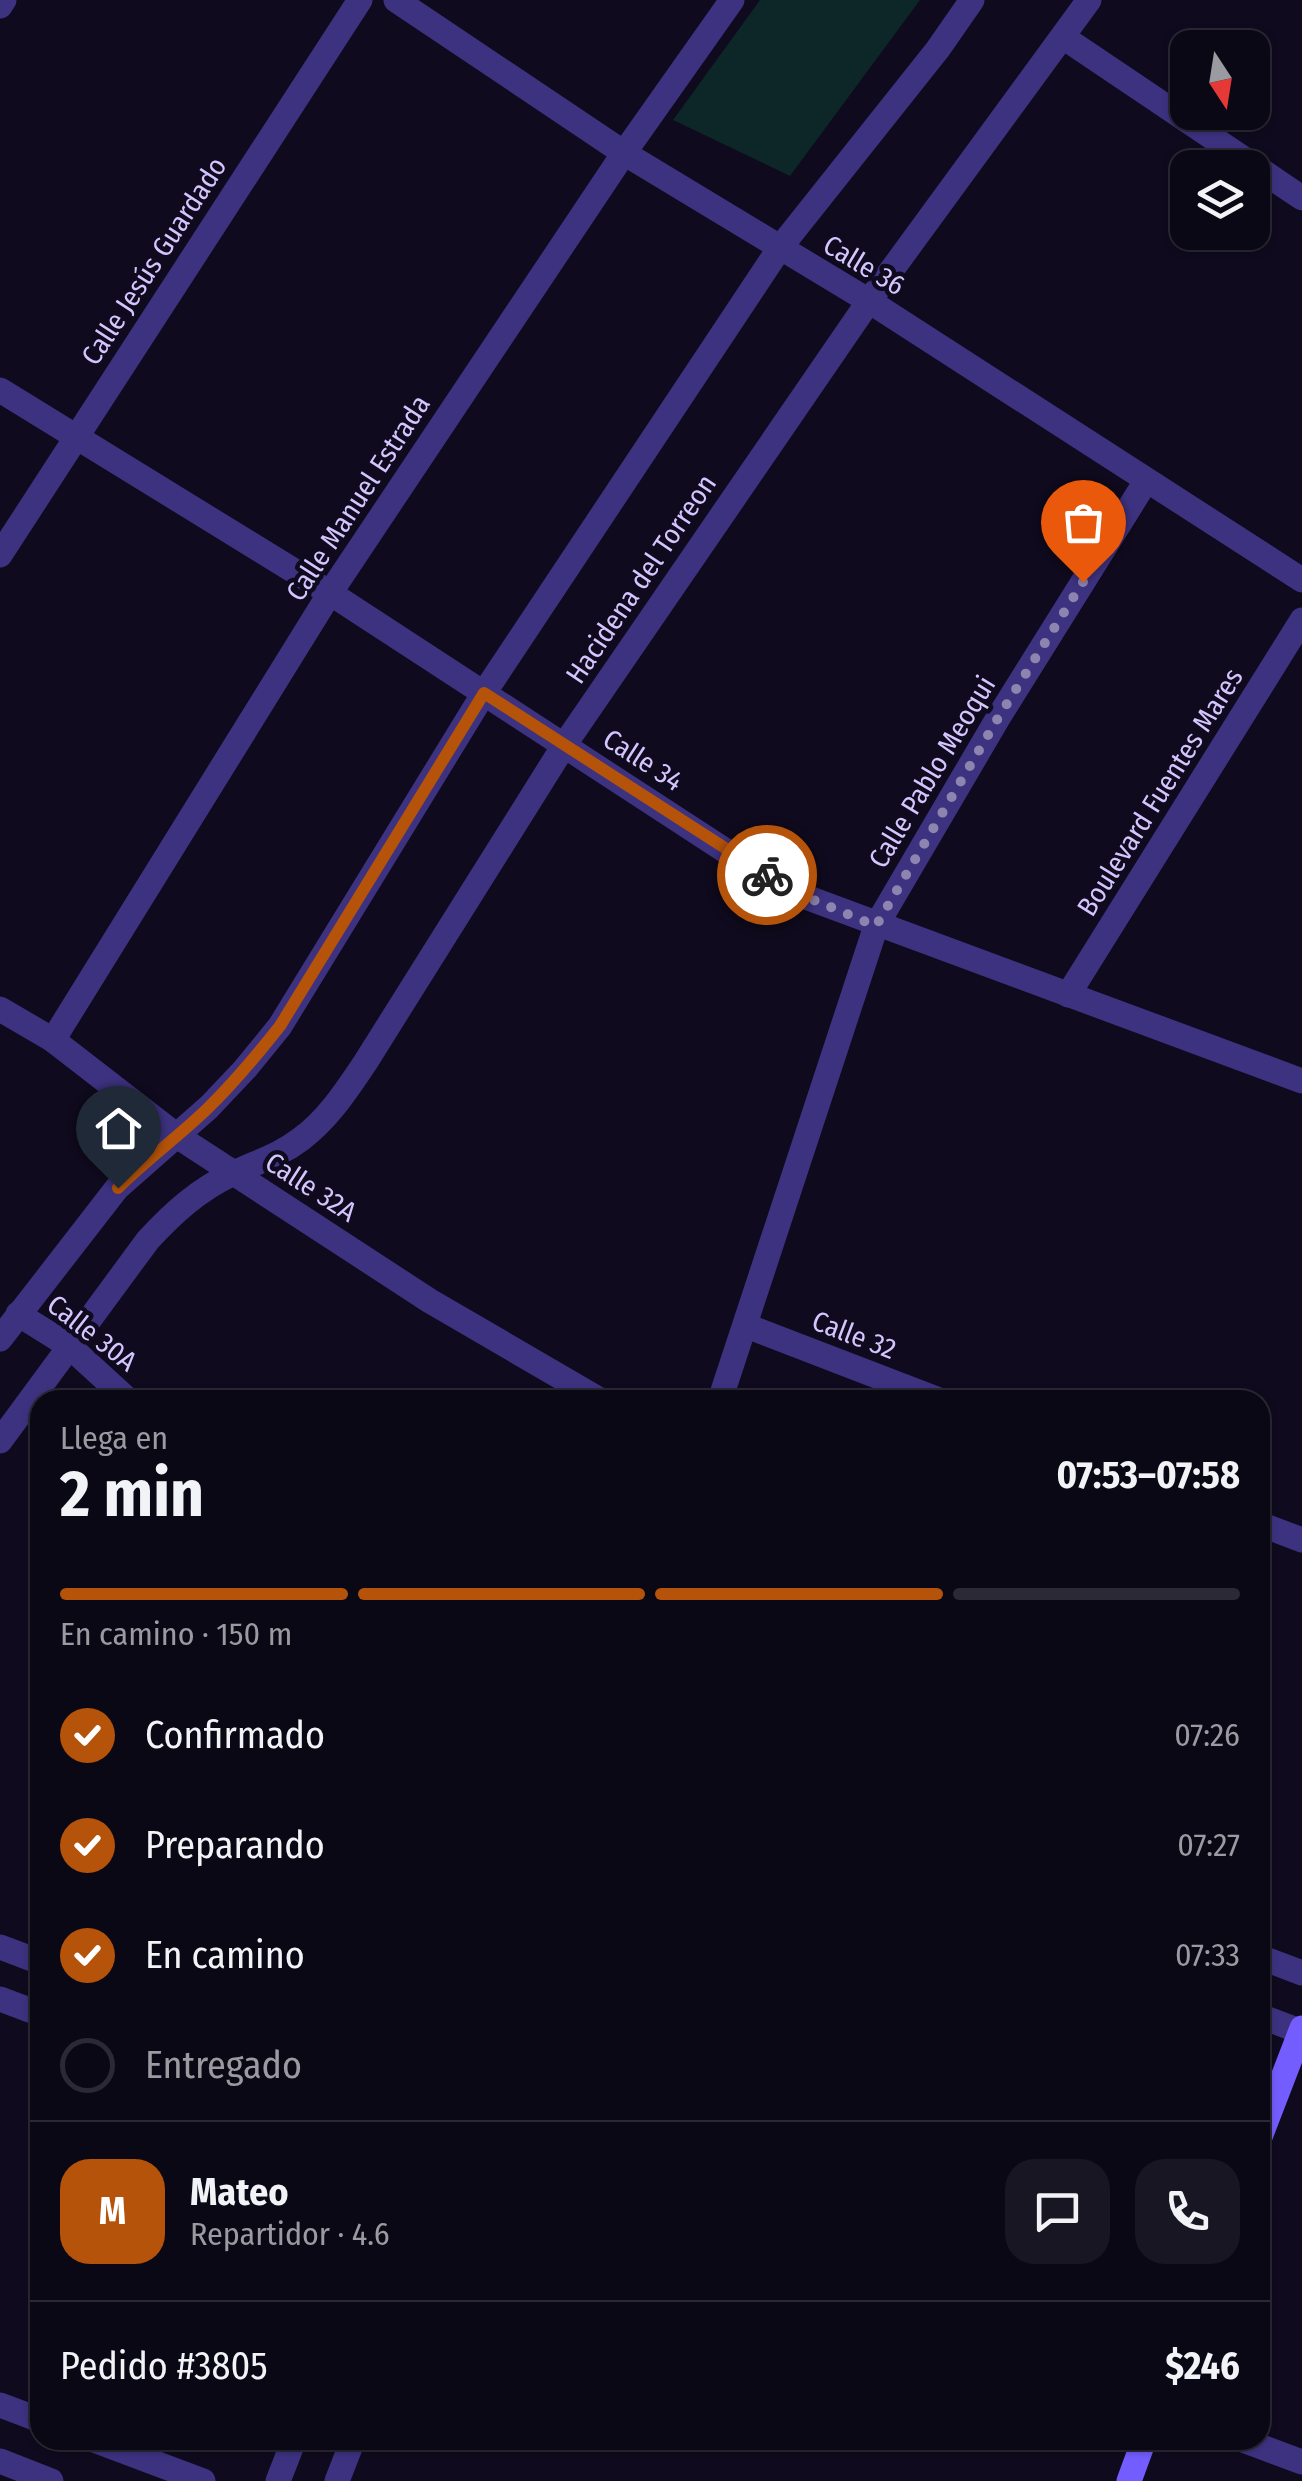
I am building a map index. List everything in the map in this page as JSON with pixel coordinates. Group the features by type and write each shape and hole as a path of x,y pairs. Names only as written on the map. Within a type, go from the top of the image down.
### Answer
{"main road":[{"path":"1270,2112 1302,2030"},
{"path":"1128,2481 1140,2450"}],"street":[{"name":"Calle Jesús Guardado","path":"0,555 360,0"},
{"name":"Calle 36","path":"396,0 624,153 869,301 1302,580"},
{"name":"Calle Manuel Estrada","path":"52,1040 330,593 624,153 732,0"},
{"path":"0,1339 118,1188 246,1069 280,1026 484,693 779,248 938,49 972,0"},
{"name":"Hacidena del Torreon","path":"38,1390 148,1240 172,1214 234,1173 270,1160 301,1139 332,1110 366,1064 564,744 869,301 1090,0"},
{"path":"1063,37 1302,198"},
{"name":"Calle 34","path":"0,390 330,593 732,855 804,896 876,926 1302,1080"},
{"name":"Calle Pablo Meoqui","path":"724,1390 876,926 998,718 1146,481"},
{"name":"Boulevard Fuentes Mares","path":"1068,995 1302,620"},
{"name":"Calle 32A","path":"0,1009 52,1040 177,1136 430,1301 583,1390"},
{"name":"Calle 30A","path":"18,1314 70,1346 117,1390"},
{"name":"Calle 32","path":"746,1326 914,1390"},
{"name":"Hacidena del Torreon","path":"0,1441 30,1400"},
{"path":"1270,1528 1302,1540"},
{"path":"0,1947 30,1958"},
{"path":"1270,1961 1302,1973"},
{"path":"0,1999 30,2010"},
{"path":"1270,2019 1302,2030"},
{"path":"0,2405 30,2416"},
{"path":"121,2450 203,2481"},
{"path":"278,2481 290,2450"},
{"path":"336,2481 349,2450"},
{"path":"1270,2450 1302,2462"},
{"path":"0,2461 51,2481"}],"green space":[{"path":"760,0 920,0 790,176 673,120"}],"way so far":[{"path":"767,875 804,896 876,926 1083,582"}],"route":[{"path":"118,1188 209,1107 280,1026 484,693 767,875"}]}
